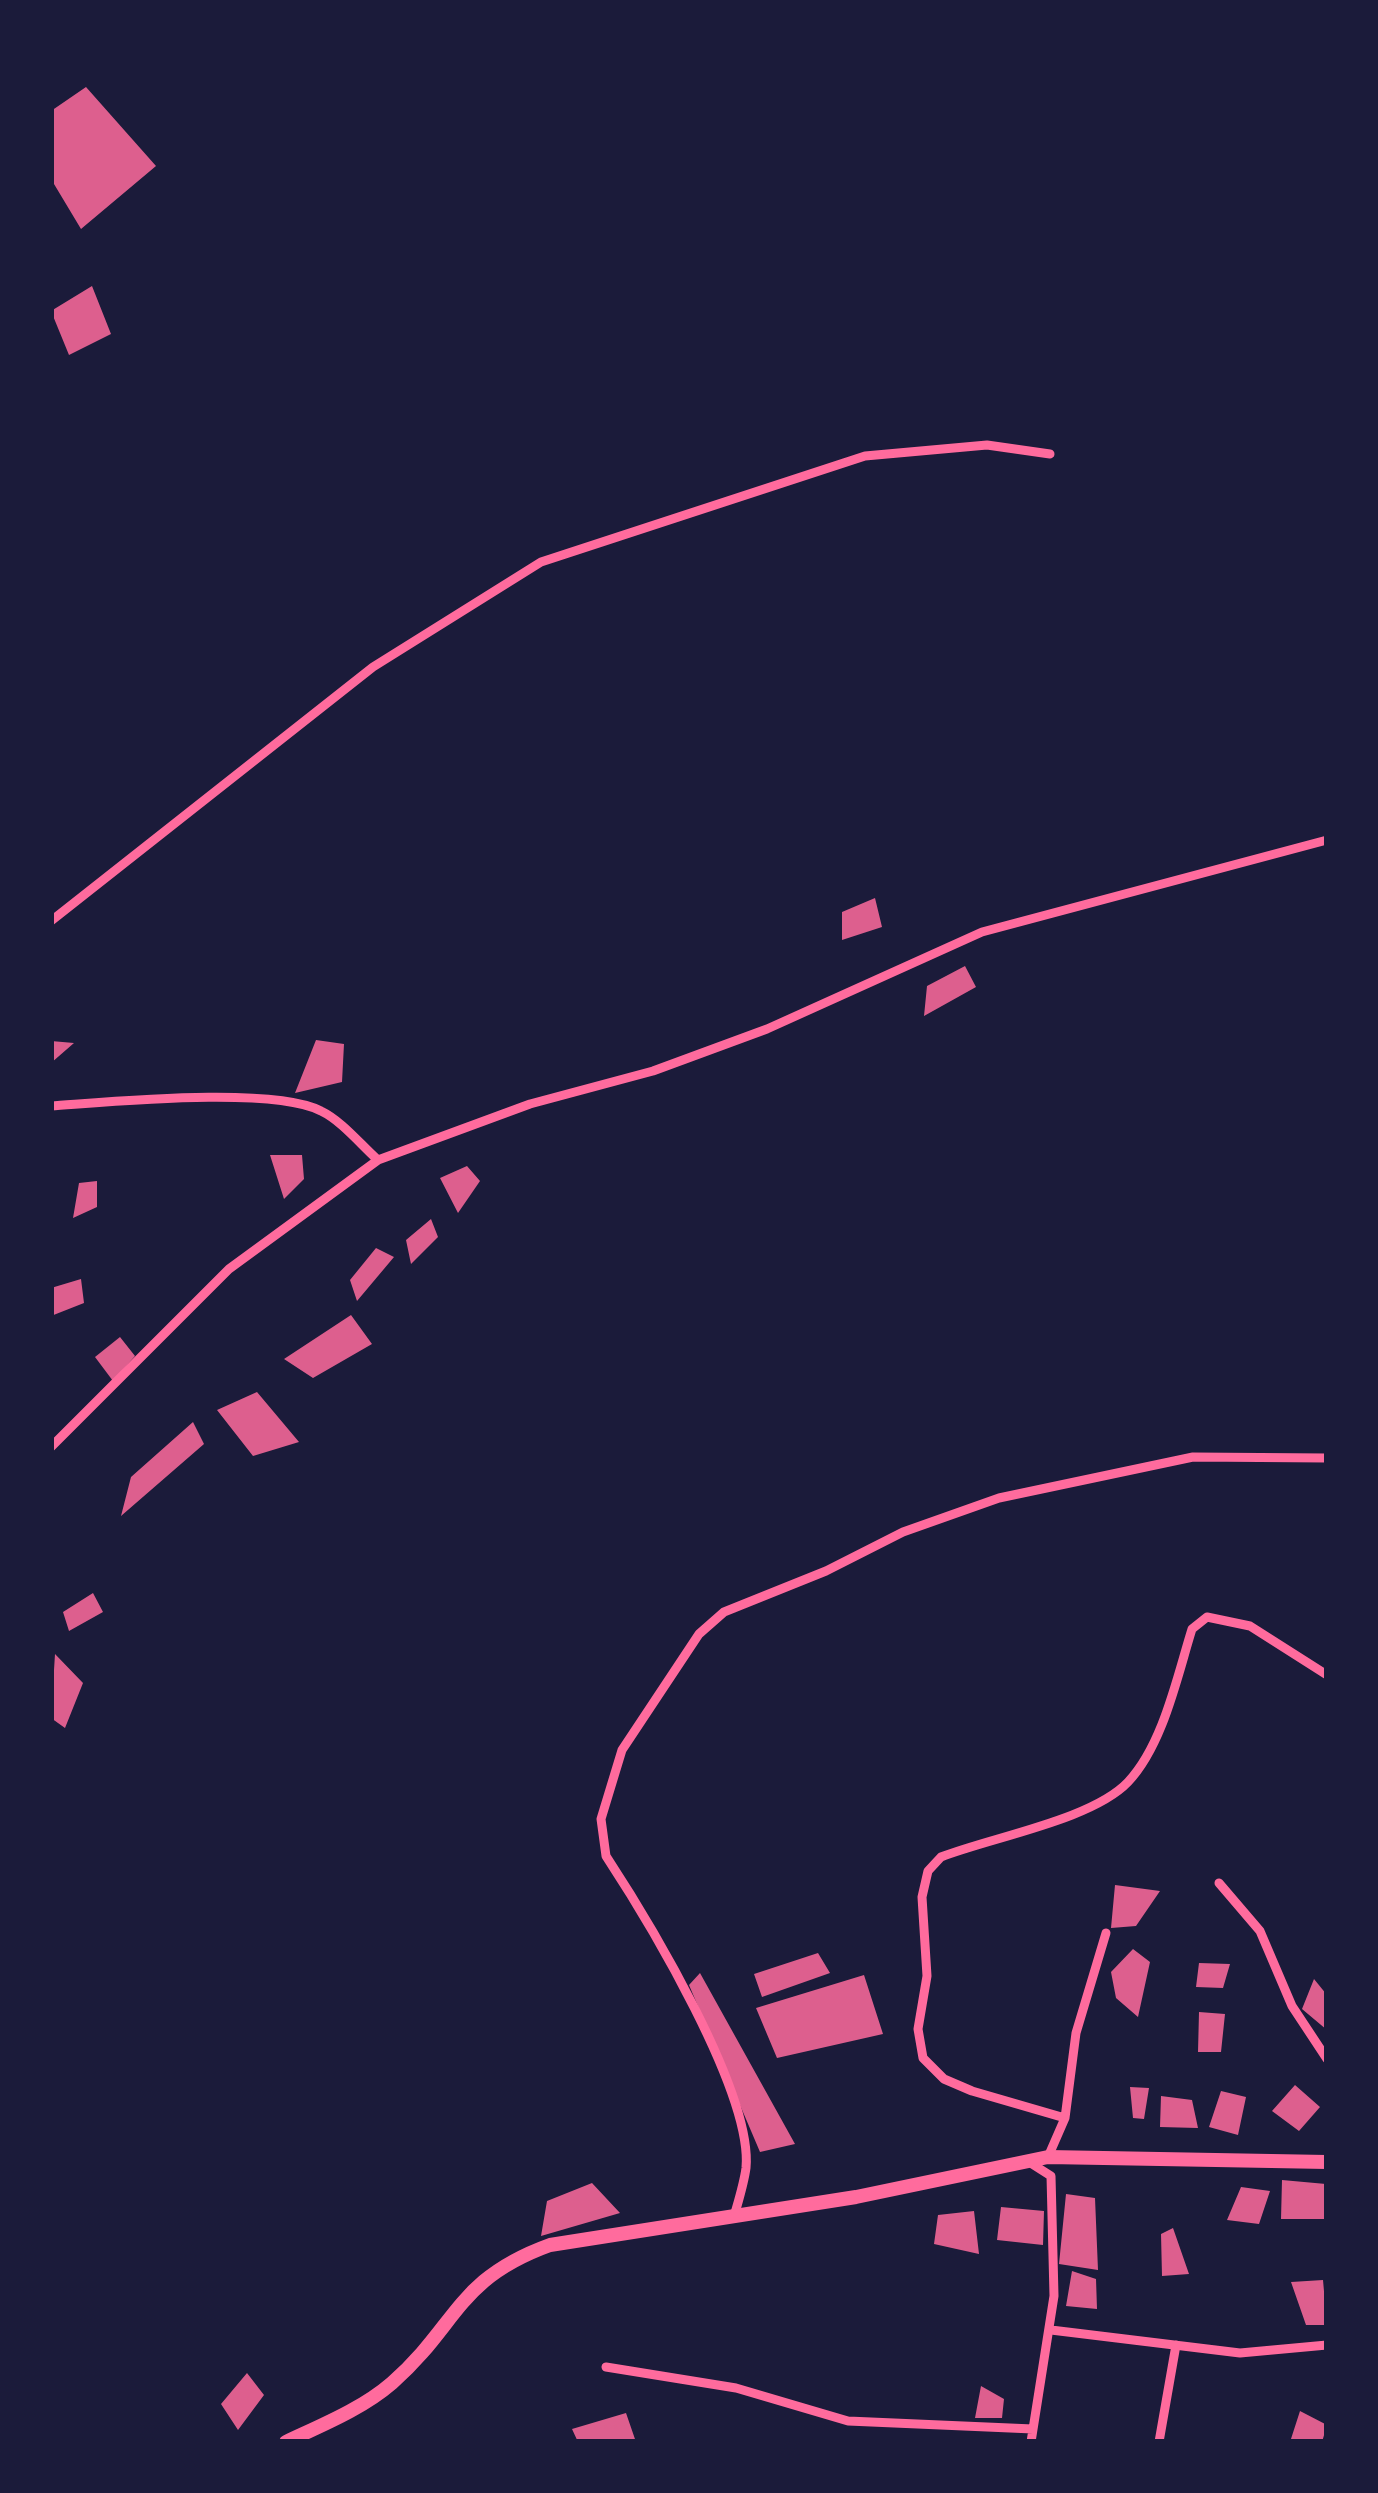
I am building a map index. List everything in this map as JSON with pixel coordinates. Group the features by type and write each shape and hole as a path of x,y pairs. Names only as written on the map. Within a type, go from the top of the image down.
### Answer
{"main road":[{"path":"286,2442 384,2390 472,2288 507,2261 586,2237 856,2197 1048,2157 1327,2162"}],"street":[{"path":"51,921 373,667 542,562 865,456 987,446 1050,454"},
{"path":"51,1447 229,1269 378,1160 530,1104 652,1071 766,1029 982,932 1327,840"},
{"path":"51,1106 127,1100 296,1103 323,1112 378,1160"},
{"path":"735,2213 746,2164 726,2082 674,1960 606,1856 601,1837 608,1786 622,1750 699,1634 724,1612 826,1571 903,1532 999,1498 1193,1457 1327,1458"},
{"path":"1065,2118 972,2091 944,2079 923,2058 918,2030 926,1976 922,1897 928,1871 941,1857 1097,1804 1127,1784 1142,1763 1192,1630 1207,1617 1250,1626 1327,1675"},
{"path":"1219,1883 1260,1931 1292,2006 1327,2059"},
{"path":"1048,2157 1065,2118 1076,2033 1106,1933"},
{"path":"1028,2162 1051,2176 1051,2330 1031,2442"},
{"path":"1051,2330 1269,2354 1327,2345"},
{"path":"1159,2442 1176,2345"},
{"path":"606,2367 736,2388 848,2422 1033,2428"}],"building":[{"path":"86,87 156,166 81,229 51,179 51,111"},
{"path":"92,286 111,334 69,355 51,311"},
{"path":"875,898 882,927 842,940 842,912"},
{"path":"965,966 976,987 924,1016 927,986"},
{"path":"316,1040 344,1044 342,1082 295,1093"},
{"path":"51,1041 74,1043 51,1063"},
{"path":"270,1155 302,1155 304,1179 284,1199"},
{"path":"467,1166 480,1181 458,1213 440,1178"},
{"path":"97,1181 97,1207 73,1218 79,1183"},
{"path":"431,1219 438,1237 411,1264 406,1240"},
{"path":"376,1248 394,1257 357,1301 350,1280"},
{"path":"81,1279 84,1303 51,1316 51,1288"},
{"path":"351,1315 372,1344 313,1378 284,1359"},
{"path":"120,1337 135,1356 113,1381 95,1357"},
{"path":"257,1392 299,1442 253,1456 217,1410"},
{"path":"193,1422 204,1444 121,1516 131,1477"},
{"path":"93,1593 103,1612 69,1631 63,1612"},
{"path":"55,1654 83,1683 65,1728 51,1718"},
{"path":"1115,1885 1160,1891 1136,1926 1111,1928"},
{"path":"1133,1949 1150,1962 1138,2017 1116,1998 1111,1972"},
{"path":"818,1953 830,1973 762,1997 754,1974"},
{"path":"1199,1963 1230,1964 1223,1988 1196,1987"},
{"path":"700,1973 795,2144 760,2152 689,1985"},
{"path":"864,1975 883,2034 777,2058 756,2008"},
{"path":"1314,1979 1327,1995 1327,2030 1302,2009"},
{"path":"1199,2012 1225,2014 1221,2052 1198,2052"},
{"path":"1295,2085 1320,2107 1299,2131 1272,2111"},
{"path":"1130,2087 1149,2088 1144,2119 1133,2118"},
{"path":"1221,2091 1246,2097 1238,2135 1209,2127"},
{"path":"1161,2096 1192,2100 1198,2128 1160,2127"},
{"path":"1282,2180 1326,2184 1326,2219 1281,2219"},
{"path":"592,2183 620,2213 541,2236 547,2201"},
{"path":"1241,2187 1270,2191 1259,2224 1227,2220"},
{"path":"1066,2194 1095,2198 1098,2270 1059,2264"},
{"path":"1001,2207 1044,2211 1043,2245 997,2240"},
{"path":"974,2211 979,2254 934,2244 938,2215"},
{"path":"1173,2228 1189,2274 1162,2276 1161,2234"},
{"path":"1072,2271 1096,2279 1097,2309 1066,2306"},
{"path":"1323,2280 1327,2325 1306,2325 1291,2282"},
{"path":"247,2373 264,2395 238,2430 221,2404"},
{"path":"981,2386 1004,2399 1002,2418 975,2418"},
{"path":"1300,2411 1327,2425 1322,2442 1290,2442"},
{"path":"626,2413 636,2442 578,2442 572,2429"}]}
